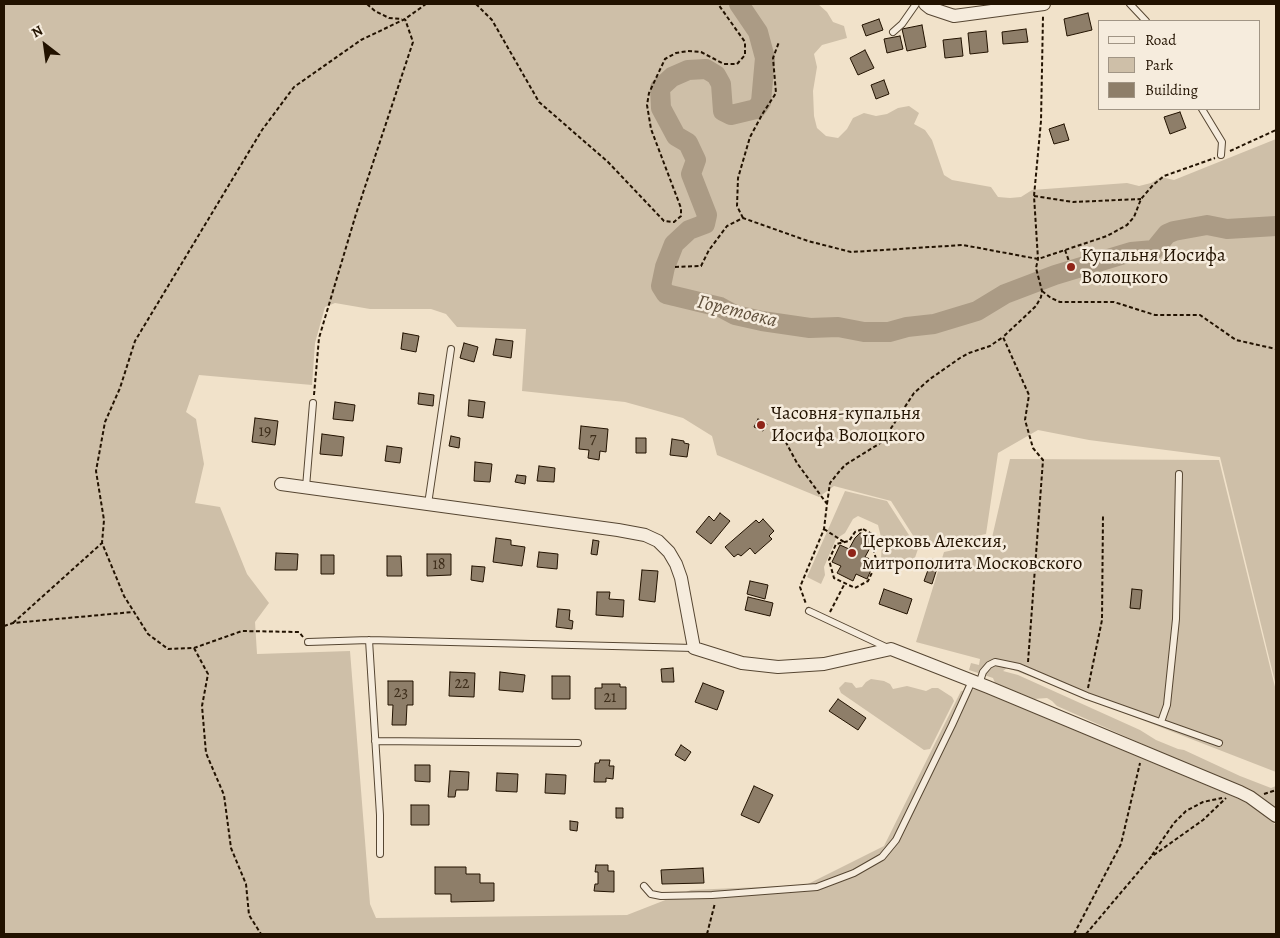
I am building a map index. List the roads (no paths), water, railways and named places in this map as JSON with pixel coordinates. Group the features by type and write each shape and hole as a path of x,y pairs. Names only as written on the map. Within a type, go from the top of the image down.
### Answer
{"street":[{"path":"925,4 930,8 954,16 1044,4"},
{"path":"281,484 618,530 658,540 670,552 681,578 694,648 742,663 778,667 824,664 891,649 975,682 1250,797 1276,816"}],"lane":[{"path":"893,32 902,24 916,4"},
{"path":"1130,4 1145,20"},
{"path":"1203,110 1222,142 1221,155"},
{"path":"428,504 451,350"},
{"path":"306,487 313,403"},
{"path":"1161,722 1167,705 1176,619 1179,474"},
{"path":"809,611 891,649"},
{"path":"308,642 368,640 694,648"},
{"path":"368,640 380,815 380,854"},
{"path":"644,886 651,894 661,896 718,895 817,887 854,873 882,857 896,840 975,682 989,665 995,662 1027,670 1087,696 1219,743"},
{"path":"375,741 578,744"}],"waterway":[{"name":"Горетовка","path":"739,4 758,32 765,58 761,102 756,109 731,115 723,111 721,84 716,75 706,69 688,70 672,77 660,88 661,108 676,136 688,143 696,160 691,174 707,215 705,224 689,230 674,244 665,267 661,286 666,294 720,307 735,315 762,321 810,328 838,327 864,332 889,332 907,327 934,324 977,311 1005,294 1055,275 1131,252 1154,250 1167,234 1174,231 1207,225 1227,229 1276,226"}],"place":[{"name":"Купальня Иосифа Волоцкого","path":"1071,267"},
{"name":"Часовня-купальня Иосифа Волоцкого","path":"761,425"},
{"name":"Церковь Алексия, митрополита Московского","path":"852,553"}]}
